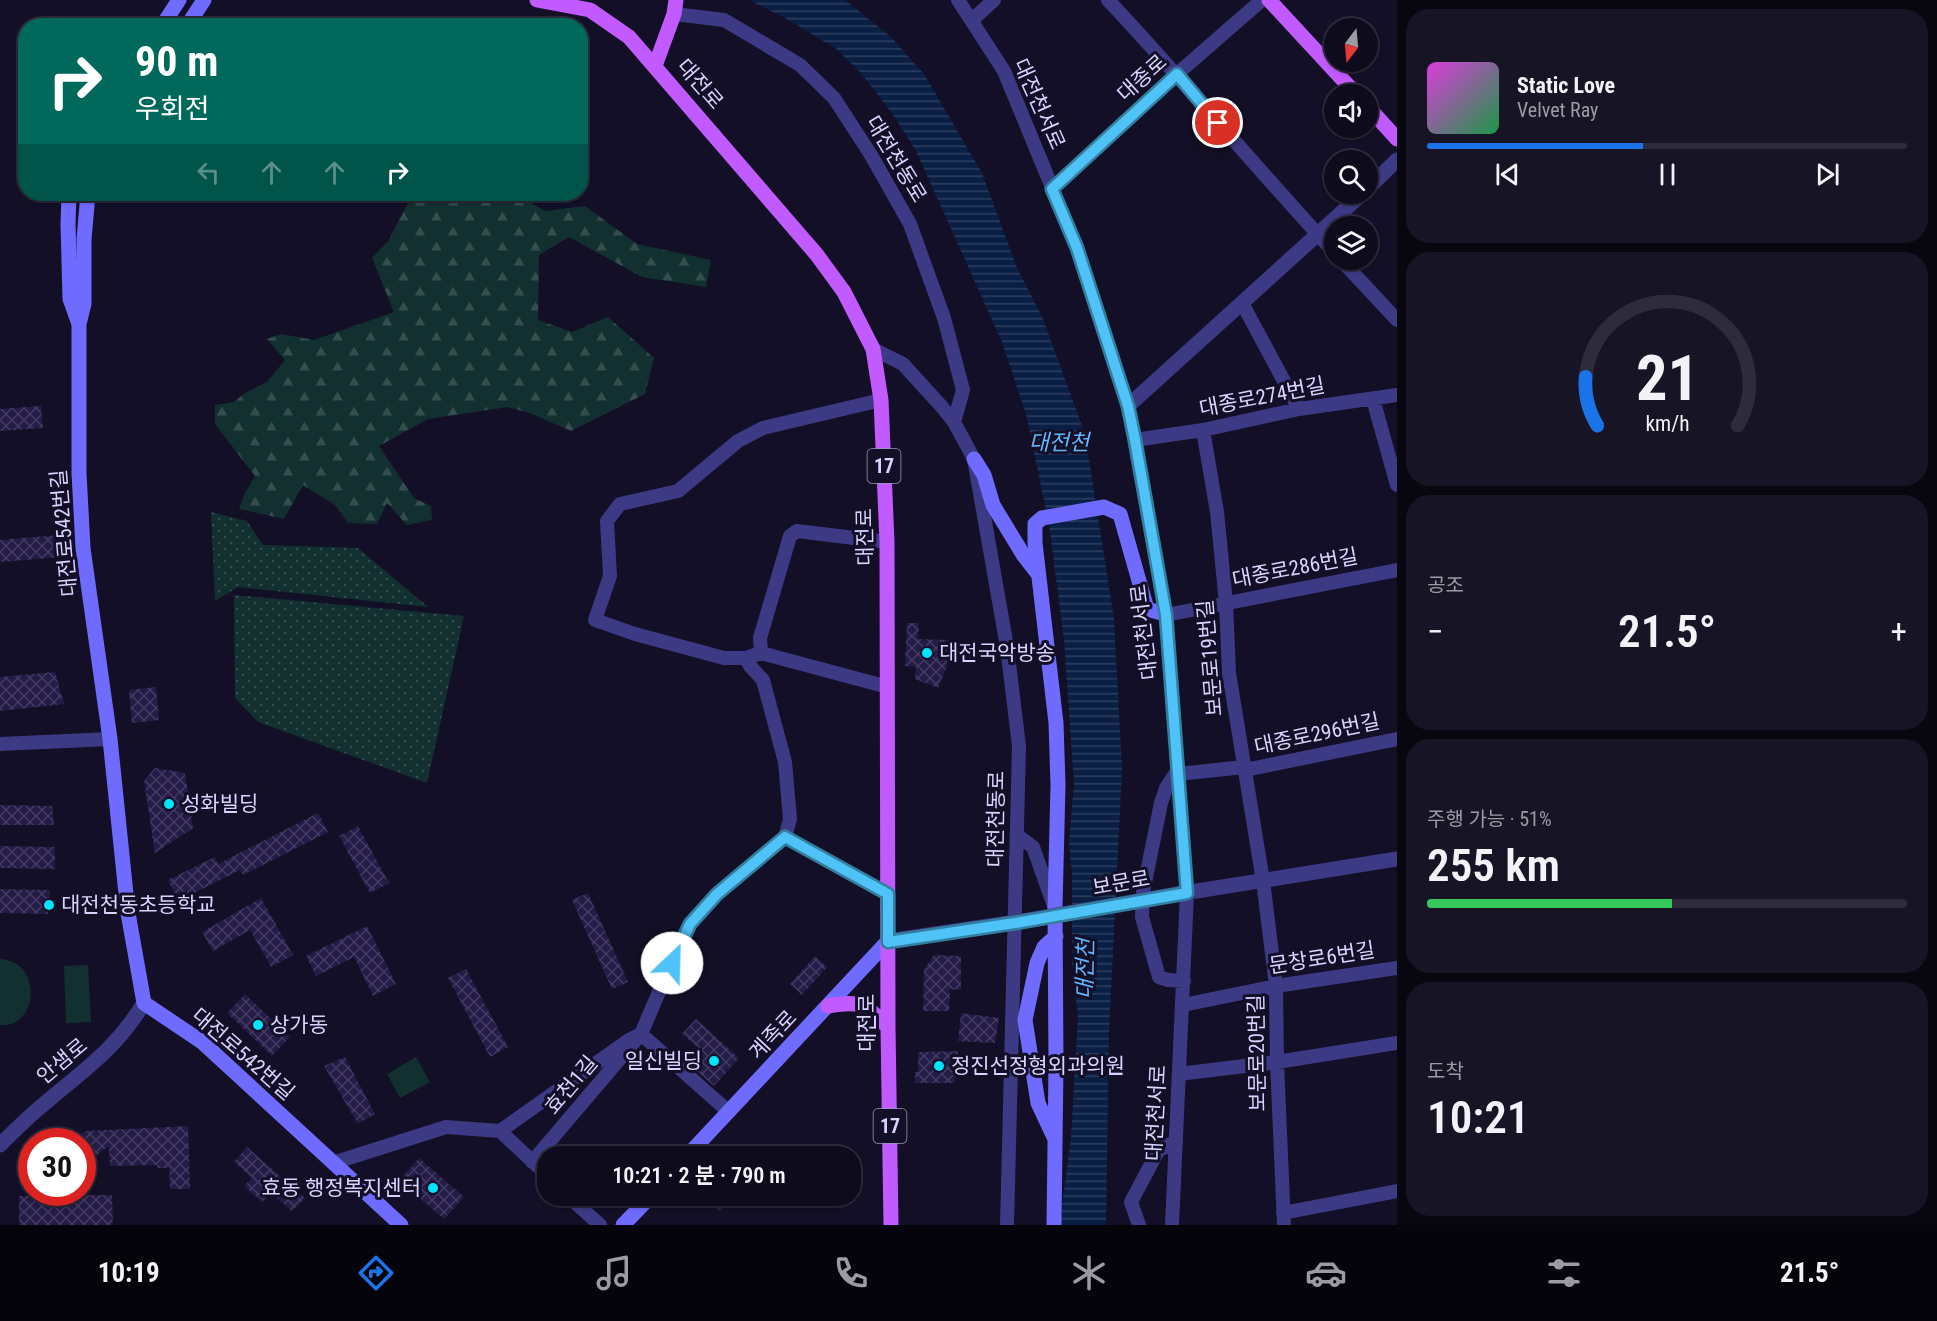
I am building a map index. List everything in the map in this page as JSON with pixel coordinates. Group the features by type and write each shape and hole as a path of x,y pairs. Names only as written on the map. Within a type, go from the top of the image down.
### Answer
{"main road":[{"path":"167,18 179,0"},
{"path":"192,18 204,0"},
{"name":"대전로","path":"537,0 590,10 629,37 817,255 844,292 873,349 881,400 887,542 888,1027 891,1225"},
{"path":"1269,0 1347,84"},
{"path":"655,66 675,6"},
{"path":"1378,118 1397,139"},
{"name":"대전로542번길","path":"69,201 70,299 79,324"},
{"name":"대전로542번길","path":"87,201 84,303 79,324 83,548 110,739 128,913 144,1003 202,1042 401,1225"},
{"path":"974,459 984,475 993,505 1024,556 1040,576"},
{"path":"1054,1225 1055,908 1058,785 1056,723 1035,524 1042,518 1104,507 1120,514 1147,609 1166,614"},
{"path":"1056,936 1044,947 1019,1020 1038,1103 1056,1142"},
{"name":"계족로","path":"697,1146 888,942"},
{"path":"828,1006 850,1002 867,1006 888,1027"},
{"path":"623,1225 641,1206"}],"street":[{"name":"대전천서로","path":"958,0 1004,70 1077,248 1128,406 1166,614 1178,772 1184,981 1172,1225"},
{"path":"972,20 994,0"},
{"path":"1108,0 1177,74 1324,241"},
{"name":"대종로","path":"1052,189 1177,74 1262,0"},
{"name":"대전천동로","path":"675,6 724,20 800,65 834,98 871,155 910,224 944,318 963,390 954,422"},
{"path":"1378,178 1397,160"},
{"path":"1128,406 1351,204"},
{"path":"1350,270 1397,320"},
{"path":"1242,303 1299,409"},
{"name":"대전천동로","path":"873,349 903,364 954,422 974,459 1007,646 1019,746 1015,923 1019,1020 1007,1225"},
{"name":"대종로274번길","path":"1135,440 1203,430 1299,409 1397,395"},
{"path":"1373,399 1397,485"},
{"path":"881,400 763,428 738,441 678,491 620,504 607,521 610,576 595,620 635,634 724,658 746,658 762,653 888,687"},
{"name":"보문로19번길","path":"1203,430 1217,512 1226,603 1229,673 1263,881"},
{"path":"762,653 760,638 790,536 797,531 887,542"},
{"name":"대종로286번길","path":"1166,614 1397,570"},
{"path":"746,658 763,680 785,762 790,819 785,837 888,894"},
{"path":"0,744 110,739"},
{"name":"대종로296번길","path":"1178,772 1245,768 1397,739"},
{"path":"1178,772 1166,788 1161,803 1143,892 1142,917 1159,977 1184,981"},
{"path":"1017,835 1033,847 1055,908"},
{"name":"효천1길","path":"532,1162 641,1034 690,924 717,894 785,837"},
{"name":"보문로","path":"888,942 1397,859"},
{"name":"보문로20번길","path":"1263,881 1276,986 1283,1219"},
{"name":"문창로6번길","path":"1183,1005 1276,986 1397,968"},
{"name":"안샘로","path":"0,1145 42,1105 114,1045 129,1028 144,1003"},
{"path":"333,1163 446,1127 500,1131 628,1040 641,1034 729,1112"},
{"path":"1179,1074 1277,1062 1397,1043"},
{"path":"500,1131 537,1166"},
{"path":"1139,1225 1124,1201 1158,1151 1176,1141"},
{"path":"1283,1219 1397,1191"},
{"path":"579,1206 600,1225"}],"green space":[{"path":"409,201 528,201 545,211 585,206 637,244 711,260 706,287 642,277 569,237 539,255 538,320 572,332 608,317 654,358 645,394 571,431 532,414 508,407 428,419 379,446 414,498 431,506 432,520 407,525 387,503 377,524 348,523 335,505 303,485 284,519 239,509 255,476 215,424 215,405 234,402 245,393 267,382 285,360 267,339 281,334 314,340 394,312 372,258 388,241"},
{"path":"211,512 247,521 263,545 358,548 428,607 238,587 215,601"},
{"path":"234,595 464,616 427,783 258,722 235,698"},
{"path":"0,959 14,963 24,971 31,994 22,1017 13,1023 0,1025"},
{"path":"88,965 91,1022 66,1023 64,966"},
{"path":"416,1057 430,1082 400,1098 387,1074"}],"water":[{"name":"대전천","path":"749,0 845,0 891,37 924,74 982,173 1017,268 1043,319 1085,434 1114,619 1122,769 1109,1032 1106,1225 1061,1225 1071,1138 1078,1015 1072,965 1072,874 1069,842 1074,784 1064,640 1049,524 1026,414 1002,342 916,151 892,113 860,72 835,48 785,18"}],"building":[{"path":"41,406 43,428 0,431 0,409"},
{"path":"60,535 61,557 0,562 0,540"},
{"name":"대전국악방송","path":"907,623 919,623 918,639 948,640 947,666 938,688 915,679 916,667 905,666"},
{"path":"55,672 64,704 0,711 0,677"},
{"path":"156,687 159,720 132,723 129,690"},
{"name":"성화빌딩","path":"155,768 185,773 193,828 155,853 144,781"},
{"path":"0,805 52,806 54,825 0,825"},
{"path":"318,813 328,832 243,875 240,870 178,901 168,880 215,857 218,864"},
{"path":"358,826 389,883 370,893 339,836"},
{"path":"0,846 55,847 55,869 0,868"},
{"path":"0,889 50,890 48,914 0,913"},
{"path":"588,893 628,982 612,989 572,900"},
{"path":"261,898 293,955 271,967 250,930 213,951 202,932"},
{"path":"367,926 396,984 373,996 354,957 316,976 306,956"},
{"path":"934,955 961,956 961,990 950,989 949,1011 923,1011 924,969"},
{"path":"815,956 827,967 802,995 790,984"},
{"path":"466,969 508,1047 490,1057 448,978"},
{"name":"상가동","path":"245,994 290,1037 272,1056 227,1013"},
{"path":"961,1013 999,1018 995,1043 958,1041"},
{"name":"일신빌딩","path":"696,1019 739,1058 714,1086 689,1064 701,1050 682,1034"},
{"name":"정진선정형외과의원","path":"958,1051 959,1074 955,1074 955,1083 915,1083 915,1072 918,1072 918,1052"},
{"path":"345,1057 375,1114 358,1124 324,1066"},
{"path":"188,1126 190,1189 170,1189 169,1168 157,1168 157,1165 110,1166 109,1146 96,1156 96,1130"},
{"path":"247,1147 305,1198 292,1211 271,1193 262,1202 244,1186 252,1178 234,1162"},
{"path":"419,1158 464,1197 444,1219 399,1181"},
{"path":"96,1195 112,1195 113,1225 19,1225 19,1206 96,1206"},
{"path":"714,1206 724,1206 720,1211"}],"place":[{"name":"대전국악방송","path":"927,653"},
{"name":"성화빌딩","path":"169,804"},
{"name":"대전천동초등학교","path":"49,905"},
{"name":"상가동","path":"258,1025"},
{"name":"일신빌딩","path":"714,1061"},
{"name":"정진선정형외과의원","path":"939,1066"},
{"name":"효동 행정복지센터","path":"433,1188"}],"route":[{"path":"672,963 690,924 717,894 785,837 888,894 888,942 1187,893 1166,615 1135,440 1128,406 1077,248 1052,189 1177,74 1218,123"}]}
